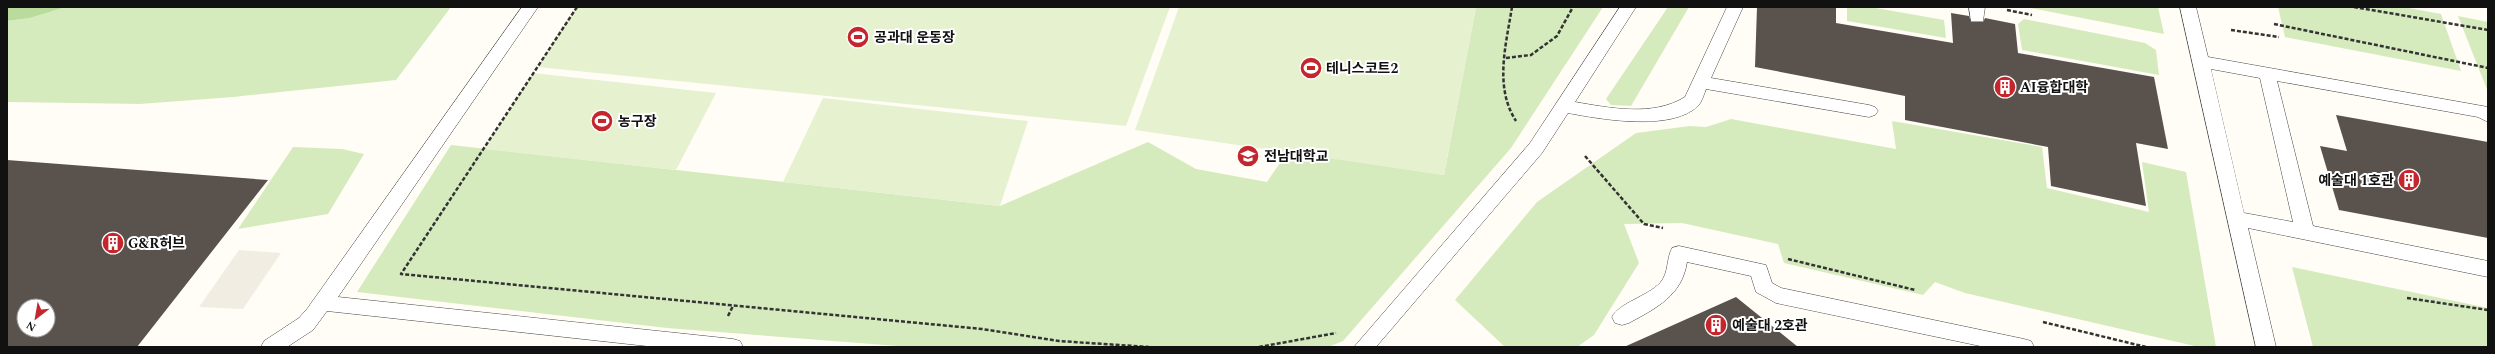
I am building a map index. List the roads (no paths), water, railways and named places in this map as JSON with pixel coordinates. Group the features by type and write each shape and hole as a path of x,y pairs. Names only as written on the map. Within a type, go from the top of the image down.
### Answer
{"lane":[{"path":"271,347 306,324 323,303 530,7"},
{"path":"1364,347 1536,148 1628,7"},
{"path":"1562,106 1614,116 1657,113 1684,108 1692,101 1735,7"},
{"path":"2188,7 2266,347"},
{"path":"2200,61 2483,112 2488,116"},
{"path":"2267,73 2304,232"},
{"path":"1701,82 1869,111"},
{"path":"2236,218 2488,269"},
{"path":"1622,317 1665,292 1677,273 1679,252 1759,270 1762,287 1776,295 2024,347"},
{"path":"323,303 733,347"}],"place":[{"name":"공과대 운동장","path":"858,37"},
{"name":"테니스코트2","path":"1311,68"},
{"name":"AI융합대학","path":"2005,87"},
{"name":"농구장","path":"602,121"},
{"name":"전남대학교","path":"1248,156"},
{"name":"예술대 1호관","path":"2409,180"},
{"name":"G&R허브","path":"113,243"},
{"name":"예술대 2호관","path":"1716,325"}]}
